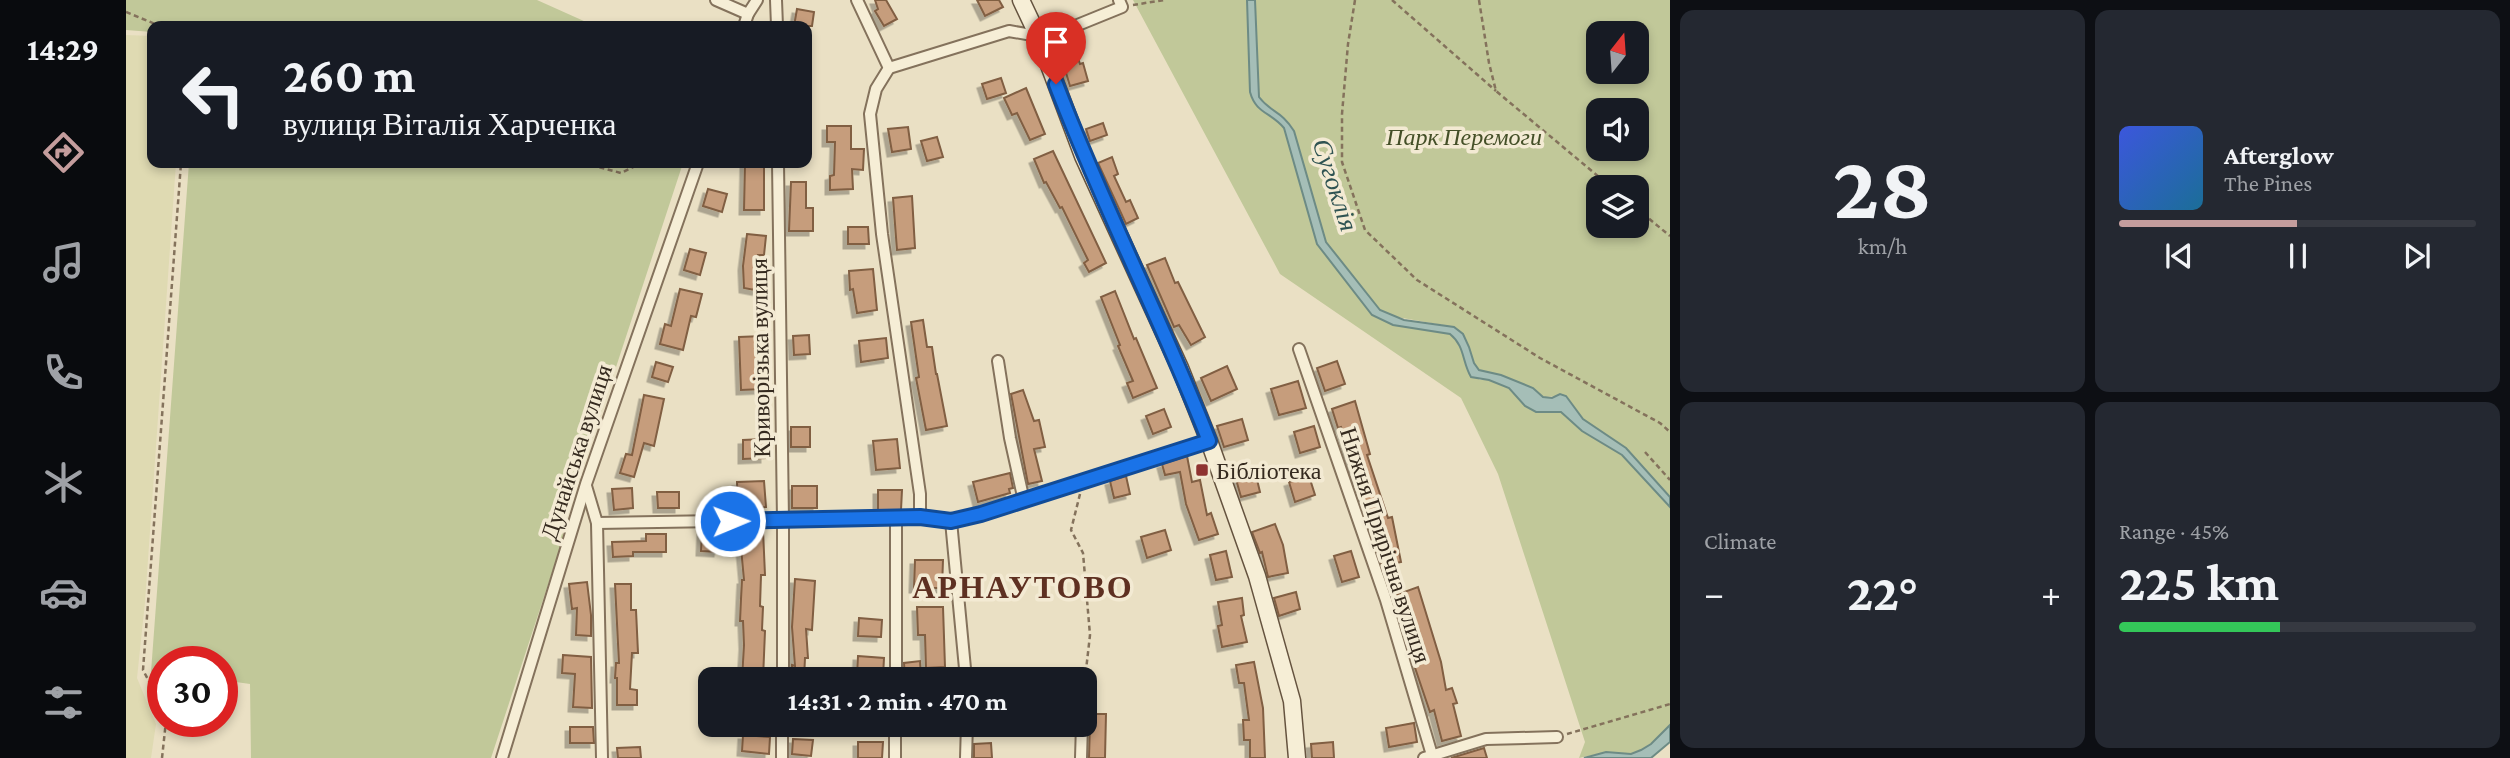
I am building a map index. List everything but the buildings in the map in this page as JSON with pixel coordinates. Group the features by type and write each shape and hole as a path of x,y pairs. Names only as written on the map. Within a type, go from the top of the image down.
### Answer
{"street":[{"path":"716,0 748,14"},
{"path":"746,21 757,0"},
{"path":"776,0 777,21"},
{"path":"857,0 889,68"},
{"path":"1021,0 1038,36 1083,156 1180,368 1209,441 1257,576 1292,701 1297,758"},
{"path":"920,517 916,467 882,234 870,114 876,89 889,68 1009,31 1038,36 1053,35 1121,4"},
{"name":"Дунайська вулиця","path":"502,758 586,484 696,168"},
{"name":"Криворізька вулиця","path":"779,168 783,667"},
{"name":"Нижня Прирічна вулиця","path":"1299,349 1386,600 1428,757 1486,739 1557,737"},
{"path":"998,361 1010,438 1024,501"},
{"path":"597,523 840,517 920,517 951,521 1024,501 1209,441"},
{"path":"586,484 597,523 603,758"},
{"path":"895,667 896,519"},
{"path":"951,521 965,667"},
{"path":"782,737 782,758"},
{"path":"895,737 895,758"},
{"path":"966,758 967,737"},
{"path":"1081,758 1082,737"}],"path":[{"path":"1121,4 1164,0"},
{"path":"1355,0 1343,102 1342,162 1365,230 1417,280 1540,358 1660,423 1670,432"},
{"path":"1392,0 1597,175"},
{"path":"1479,0 1496,91"},
{"path":"126,12 148,21"},
{"path":"147,678 143,670 181,168"},
{"path":"602,168 621,173 631,168"},
{"path":"1649,219 1670,236"},
{"path":"1645,452 1670,480"},
{"path":"1084,480 1070,530 1083,553 1090,635 1086,667"},
{"path":"1557,737 1670,704"},
{"path":"162,758 164,737"}],"shaded area":[{"path":"126,35 147,36 147,168 176,168 145,602 137,678 147,702 147,737 154,737 151,758 126,758"}],"green space":[{"path":"126,0 537,0 584,21 147,21 147,32 126,30"},
{"path":"1133,0 1247,0 1250,92 1263,112 1276,118 1284,128 1317,244 1372,315 1450,334 1460,346 1467,370 1480,380 1489,380 1509,388 1525,406 1551,413 1561,412 1582,431 1622,455 1670,507 1670,725 1651,744 1631,754 1606,752 1579,758 1585,742 1498,474 1461,398 1280,274"},
{"name":"Парк Перемоги","path":"1255,0 1670,0 1670,497 1626,448 1583,419 1566,396 1542,397 1533,388 1501,375 1479,370 1469,347 1454,327 1391,316 1380,310 1326,242 1294,131 1285,119 1259,97"},
{"path":"189,168 681,168 577,486 548,513 564,536 491,758 251,758 250,684 238,682 238,646 153,646"}],"water":[{"path":"1247,0 1255,0 1259,97 1285,119 1294,131 1326,242 1380,310 1404,320 1454,327 1463,334 1479,370 1501,375 1533,388 1543,397 1552,398 1560,394 1566,396 1583,419 1626,448 1670,497 1670,507 1622,455 1582,431 1561,412 1536,412 1525,406 1509,388 1489,380 1471,377 1461,349 1450,334 1393,325 1372,315 1317,244 1284,128 1256,105 1250,92"},
{"path":"1670,725 1670,742 1651,758 1584,758 1606,752 1631,754 1651,744"}],"place":[{"name":"Бібліотека","path":"1202,470"}],"district":[{"name":"АРНАУТОВО","path":"1023,587"}],"route":[{"path":"730,521 840,517 920,517 951,521 1002,508 1209,441 1180,368 1083,156 1056,84"}],"water label":[{"name":"Сугоклія","path":"1335,185"}]}
